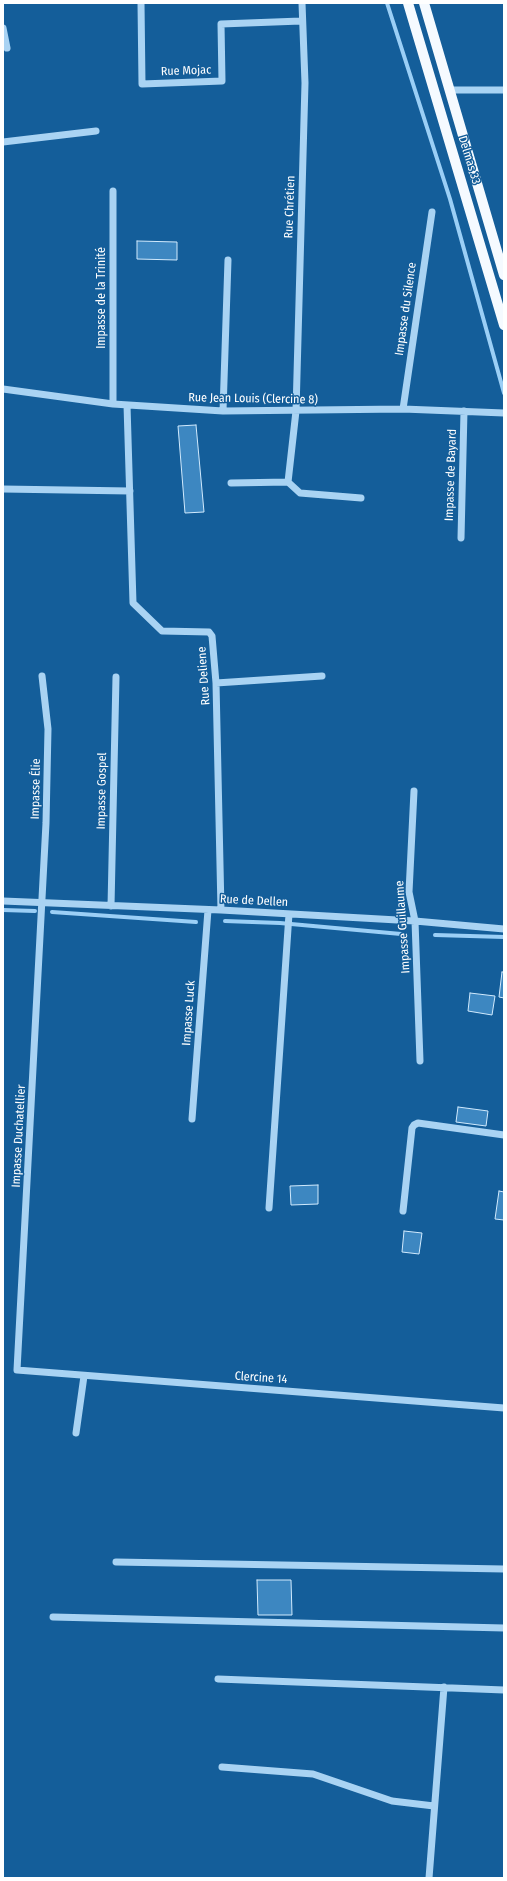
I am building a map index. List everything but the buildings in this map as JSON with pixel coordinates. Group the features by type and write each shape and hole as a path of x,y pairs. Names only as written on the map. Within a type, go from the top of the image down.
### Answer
{"main road":[{"name":"Delmas 33","path":"408,3 504,325"},
{"name":"Delmas 33","path":"424,3 451,90 504,275"}],"street":[{"name":"Rue Mojac","path":"141,3 142,84 222,81 221,24 302,20"},
{"name":"Rue Chrétien","path":"288,482 296,411 305,83 302,3"},
{"path":"3,28 7,48"},
{"path":"451,90 504,90"},
{"path":"3,142 96,131"},
{"name":"Impasse de la Trinité","path":"112,404 113,191"},
{"name":"Impasse du Silence","path":"403,409 432,212"},
{"path":"223,411 228,260"},
{"name":"Rue Jean Louis (Clercine 8)","path":"3,389 112,404 223,411 403,409 504,413"},
{"name":"Rue Deliene","path":"127,405 133,603 162,631 211,633 216,682 221,910"},
{"name":"Impasse de Bayard","path":"461,538 464,411"},
{"path":"231,483 288,482 300,493 361,498"},
{"path":"3,489 130,491"},
{"name":"Impasse Élie","path":"42,676 48,729 42,903"},
{"path":"216,682 322,676"},
{"name":"Impasse Gospel","path":"110,906 116,677"},
{"name":"Impasse Guillaume","path":"414,791 409,892 415,922 420,1062"},
{"name":"Rue de Dellen","path":"3,901 221,910 504,929"},
{"name":"Impasse Duchatellier","path":"17,1370 42,903"},
{"name":"Impasse Luck","path":"192,1119 208,910"},
{"path":"269,1208 289,914"},
{"path":"403,1210 412,1128 418,1123 504,1135"},
{"name":"Clercine 14","path":"17,1370 504,1408"},
{"path":"76,1433 84,1376"},
{"path":"116,1562 504,1569"},
{"path":"53,1616 504,1628"},
{"path":"218,1679 504,1690"},
{"path":"429,1878 444,1687"},
{"path":"222,1767 313,1774 392,1801 434,1806"}],"waterway":[{"path":"387,3 450,199 504,393"},
{"path":"3,910 35,911"},
{"path":"52,912 196,922"},
{"path":"225,921 280,923 401,934"},
{"path":"435,935 504,937"}]}
